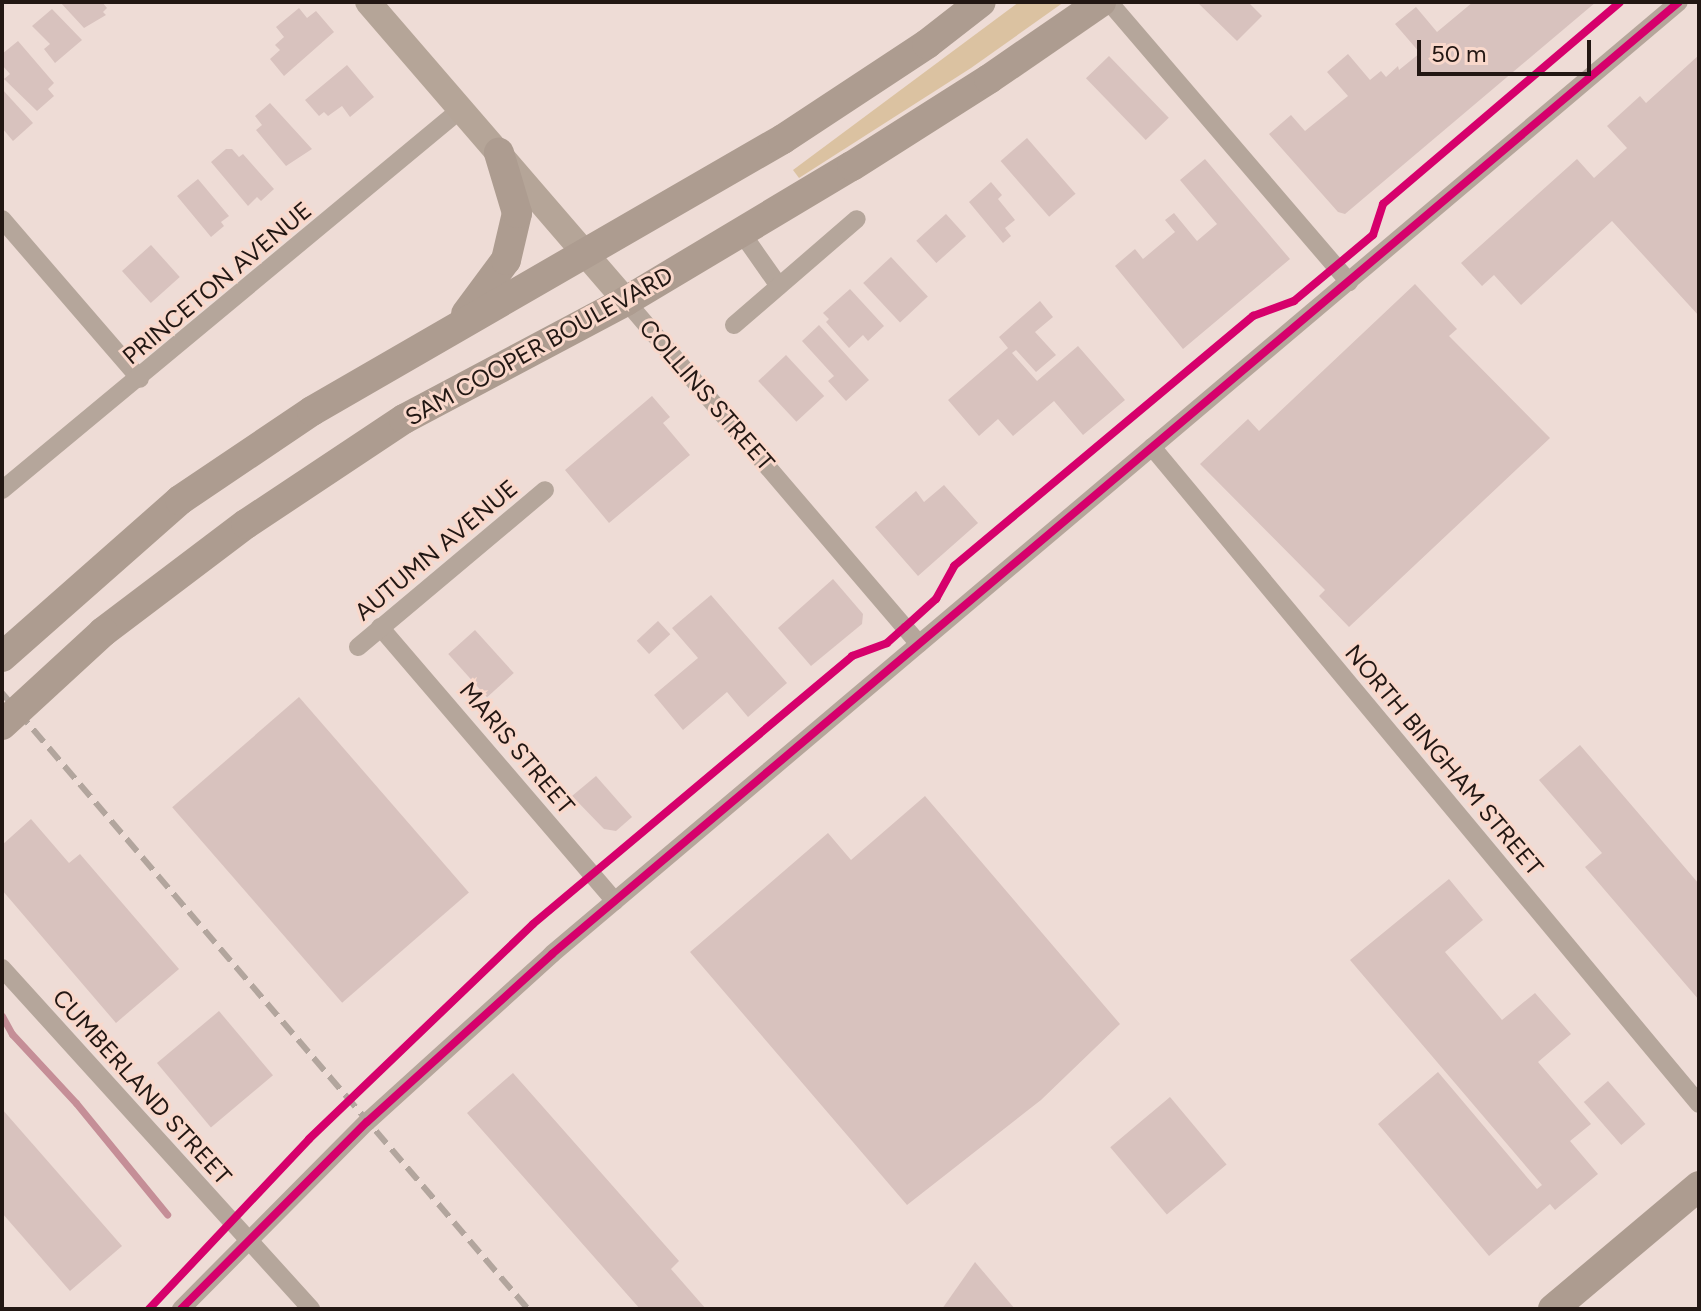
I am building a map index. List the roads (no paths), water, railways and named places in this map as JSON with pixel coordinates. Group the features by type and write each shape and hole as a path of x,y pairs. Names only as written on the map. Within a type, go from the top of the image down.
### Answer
{"main road":[{"path":"2,657 180,500 312,411 783,139 927,44 981,2"},
{"name":"SAM COOPER BOULEVARD","path":"2,725 103,632 246,524 404,419 626,301 989,79 1101,2"},
{"path":"454,327 506,260 517,213 499,153"},
{"path":"1553,1309 1699,1186"}],"street":[{"name":"COLLINS STREET","path":"368,2 919,644"},
{"path":"1109,2 1349,282"},
{"path":"181,1309 385,1105 615,901 1679,2"},
{"name":"PRINCETON AVENUE","path":"2,490 140,379 461,109"},
{"path":"2,219 140,379"},
{"path":"734,325 857,219"},
{"path":"741,232 779,286"},
{"name":"NORTH BINGHAM STREET","path":"1152,447 1699,1104"},
{"name":"AUTUMN AVENUE","path":"358,647 545,490"},
{"name":"MARIS STREET","path":"380,627 615,901"},
{"name":"CUMBERLAND STREET","path":"2,968 311,1309"}],"waterway":[{"path":"2,1016 12,1034 76,1103 167,1214"}],"railway":[{"path":"2,693 528,1309"}]}
